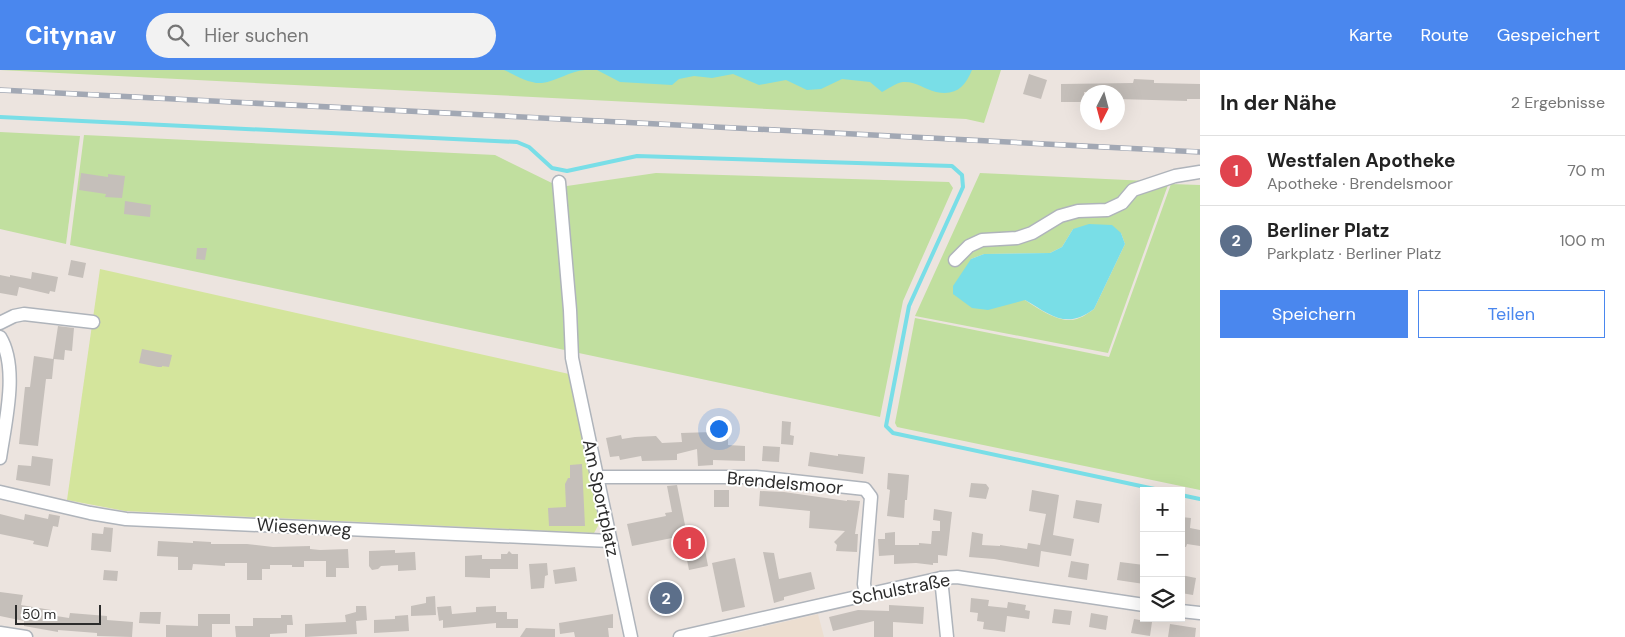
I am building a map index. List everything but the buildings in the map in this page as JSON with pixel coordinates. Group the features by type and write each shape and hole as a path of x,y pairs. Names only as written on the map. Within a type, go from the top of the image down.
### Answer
{"street":[{"path":"955,260 969,246 982,240 1017,238 1032,233 1060,216 1078,212 1106,210 1122,204 1133,190 1175,176 1200,172"},
{"name":"Am Sportplatz","path":"559,182 572,358 631,637"},
{"path":"0,322 24,314 92,322"},
{"path":"0,337 4,342 10,365 9,390 0,458"},
{"name":"Brendelsmoor","path":"597,477 756,477 865,490 872,498 864,584 866,595"},
{"name":"Wiesenweg","path":"0,492 90,513 126,519 610,541"},
{"name":"Schulstraße","path":"686,636 941,578 957,577 1140,604"},
{"path":"941,578 947,637"},
{"path":"1185,611 1200,613"},
{"path":"0,632 26,637"}],"shaded area":[{"path":"818,614 824,637 719,637"}],"green space":[{"path":"0,70 1001,70 984,123 966,119"},
{"path":"0,132 80,136 66,244 0,229"},
{"path":"84,135 495,155 560,187 656,173 949,182 953,188 903,301 880,417 70,245"},
{"path":"980,173 1169,182 1108,353 915,316","holes":["1073,229 1121,233 1125,244 1094,309 1073,320 1060,319 1033,306 971,259 984,254 1050,253 1062,247"]},
{"path":"1171,184 1200,185 1200,490 897,427 895,423 915,318 1109,357"},
{"path":"100,269 569,374 592,480 599,524 594,533 125,511 67,500"}],"water":[{"path":"504,70 585,70 537,83"},
{"path":"597,70 972,70 959,89 943,93 908,82 903,82 882,92 870,82 842,79 821,89 807,90 786,80 759,85 733,74 712,78 694,76 679,79 672,85 620,82"},
{"path":"1089,224 1112,225 1121,233 1125,244 1094,309 1084,315 1075,319 1059,318 1025,300 988,310 972,308 953,294 953,286 971,259 984,254 1050,253 1062,247 1073,229"}],"waterway":[{"path":"0,117 517,142 529,147 552,168 567,171 637,156 952,166 962,175 963,187 909,306 886,426 893,433 1145,487"},
{"path":"1185,496 1200,499"}],"railway":[{"path":"0,90 1200,152"}],"place":[{"name":"Westfalen Apotheke","path":"689,543"},
{"name":"Berliner Platz","path":"666,598"}]}
